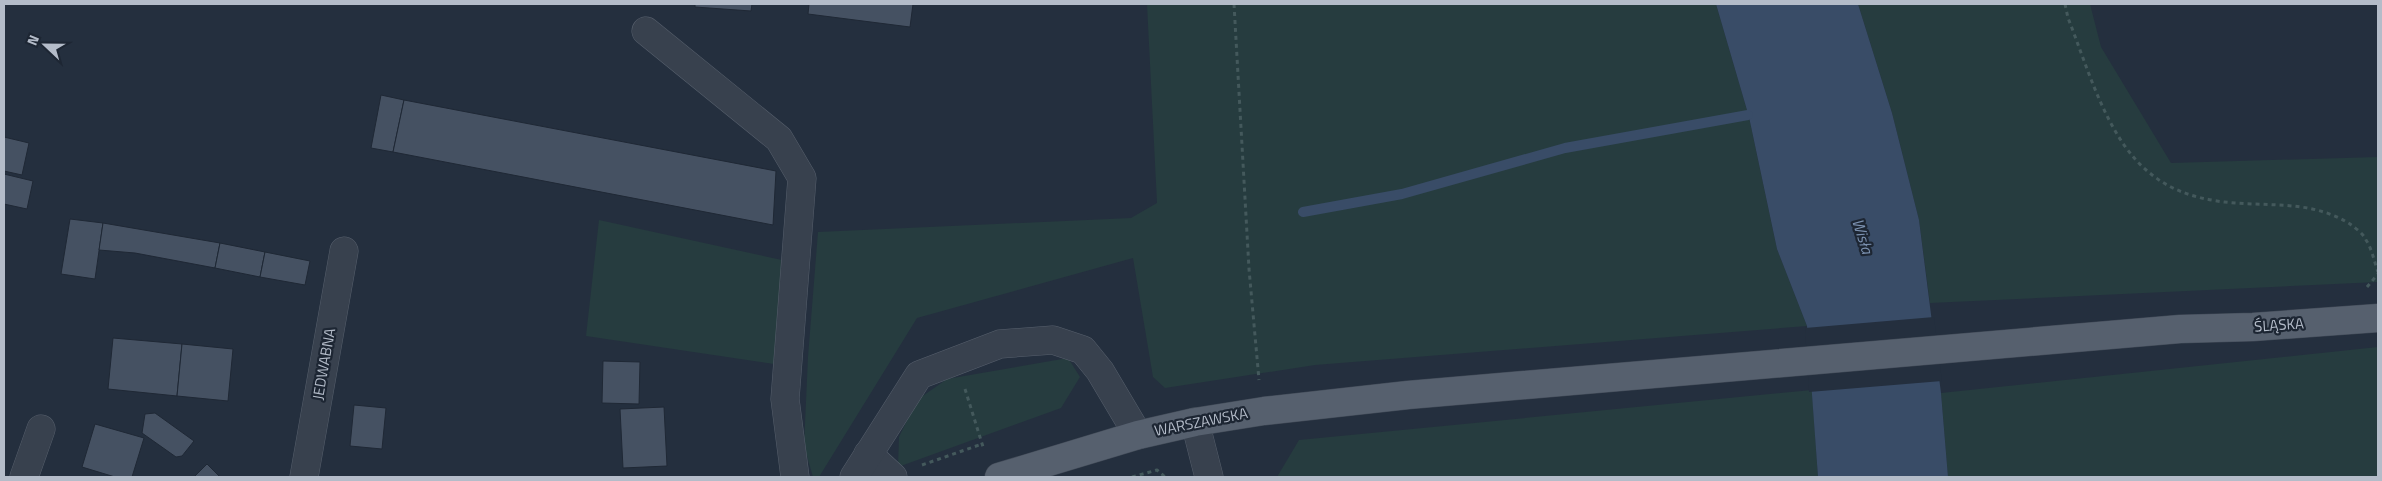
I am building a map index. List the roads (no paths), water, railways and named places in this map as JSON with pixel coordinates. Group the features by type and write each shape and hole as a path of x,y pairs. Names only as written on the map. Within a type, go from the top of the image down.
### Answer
{"main road":[{"name":"ŚLĄSKA","path":"1408,395 2180,329 2253,327 2378,318"},
{"name":"WARSZAWSKA","path":"999,477 1138,435 1195,422 1264,411 1408,395"}],"street":[{"path":"646,31 779,139 802,178 785,399 795,477"},
{"name":"JEDWABNA","path":"304,477 344,251"},
{"path":"854,477 919,375 1000,344 1053,340 1084,350 1100,371 1138,435"},
{"path":"1195,422 1209,477"},
{"path":"24,477 41,429"},
{"path":"868,454 893,477"}],"water":[{"name":"Wisła","path":"1716,4 1858,4 1892,113 1919,220 1941,393 1948,477 1818,477 1807,326 1777,249 1749,117"}],"waterway":[{"path":"1303,212 1402,194 1565,148 1748,115"}]}
